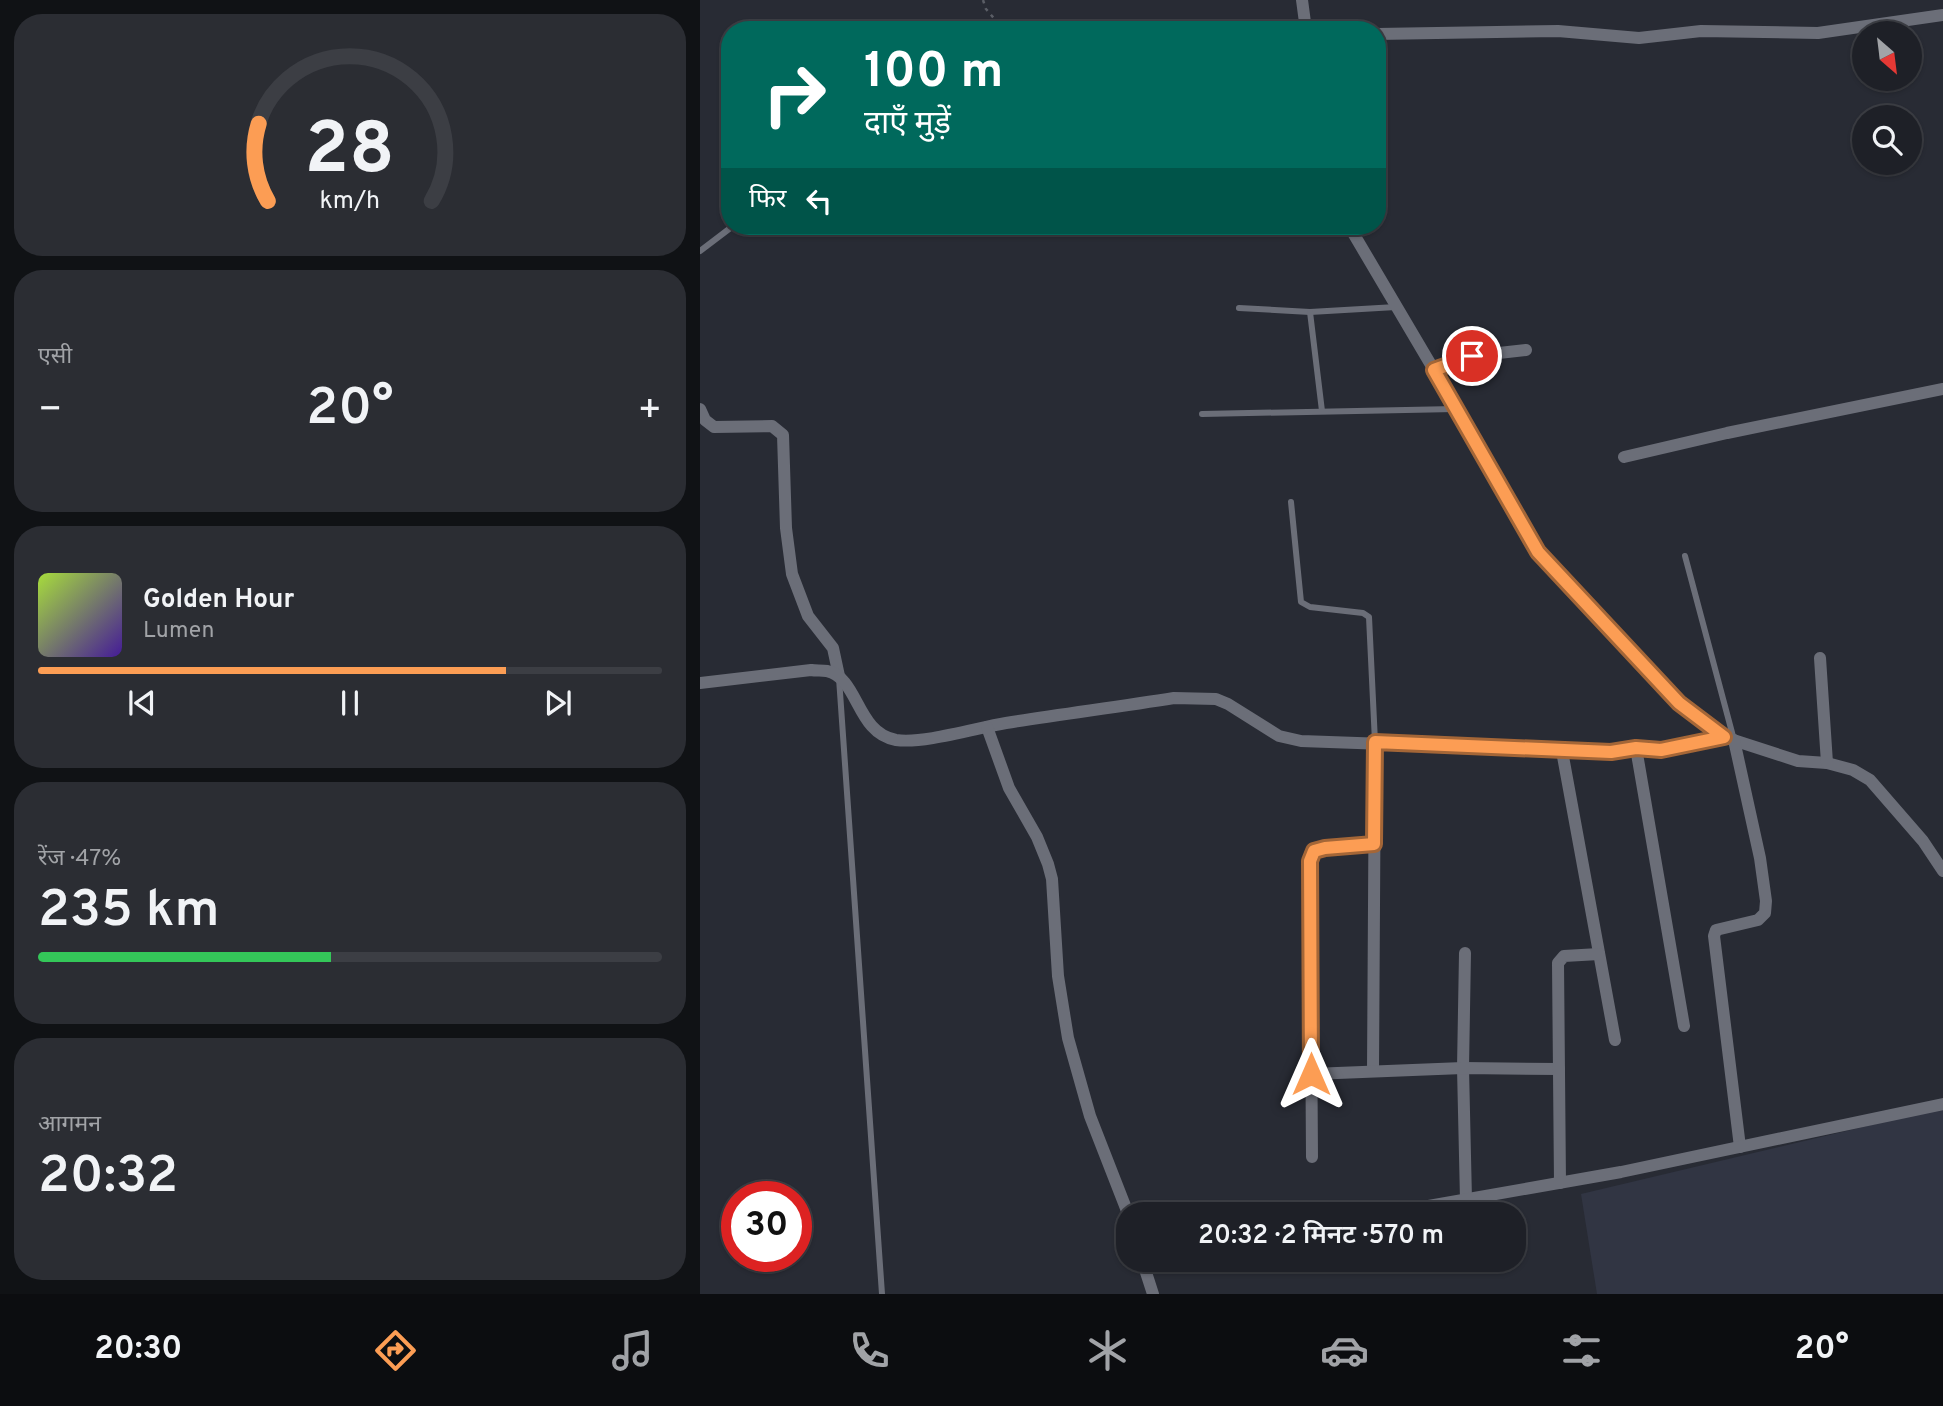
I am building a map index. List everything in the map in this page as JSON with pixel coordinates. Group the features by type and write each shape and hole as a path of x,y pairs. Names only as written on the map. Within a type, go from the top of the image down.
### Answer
{"street":[{"path":"1302,0 1305,21"},
{"path":"1386,34 1558,32 1639,38 1702,31 1818,33 1943,15"},
{"path":"1354,235 1538,552 1679,703 1729,738 1798,761 1826,763 1853,770 1870,780 1923,841 1943,871"},
{"path":"1434,370 1472,356 1526,351"},
{"path":"1624,457 1943,389"},
{"path":"700,409 705,420 714,427 772,426 783,435 786,528 792,573 807,616 833,648 839,676 862,714 875,730 896,740 920,739 1174,698 1216,699 1279,736 1301,741 1611,752 1636,748 1661,750 1729,738"},
{"path":"1820,658 1826,763"},
{"path":"700,682 811,670 828,671 839,676"},
{"path":"987,727 1009,788 1037,837 1048,864 1052,879 1058,976 1068,1038 1090,1116 1124,1202"},
{"path":"1729,738 1759,858 1766,908 1758,920 1719,928 1714,936 1740,1147"},
{"path":"1373,1071 1375,742"},
{"path":"1636,748 1684,1026"},
{"path":"1562,751 1615,1040"},
{"path":"1312,1157 1310,861 1314,851 1325,848 1374,844"},
{"path":"1465,953 1463,1068 1466,1200"},
{"path":"1560,1183 1559,960 1568,956 1599,954"},
{"path":"1311,1074 1463,1068 1559,1069"},
{"path":"1454,1202 1740,1147 1943,1104"},
{"path":"1146,1272 1153,1294"}],"lane":[{"path":"700,251 721,235"},
{"path":"1239,308 1310,312 1396,307"},
{"path":"1310,312 1322,411"},
{"path":"1202,414 1455,409"},
{"path":"1291,502 1301,602 1310,607 1363,612 1369,617 1375,742"},
{"path":"1685,556 1729,738"},
{"path":"839,676 882,1294"}],"path":[{"path":"983,0 986,9 996,21"}],"shaded area":[{"path":"1943,1108 1943,1294 1597,1294 1581,1194"}],"route":[{"path":"1311,1074 1311,855 1314,851 1325,848 1374,844 1375,742 1611,752 1636,748 1661,750 1724,737 1679,703 1538,552 1434,370 1472,356"}]}
